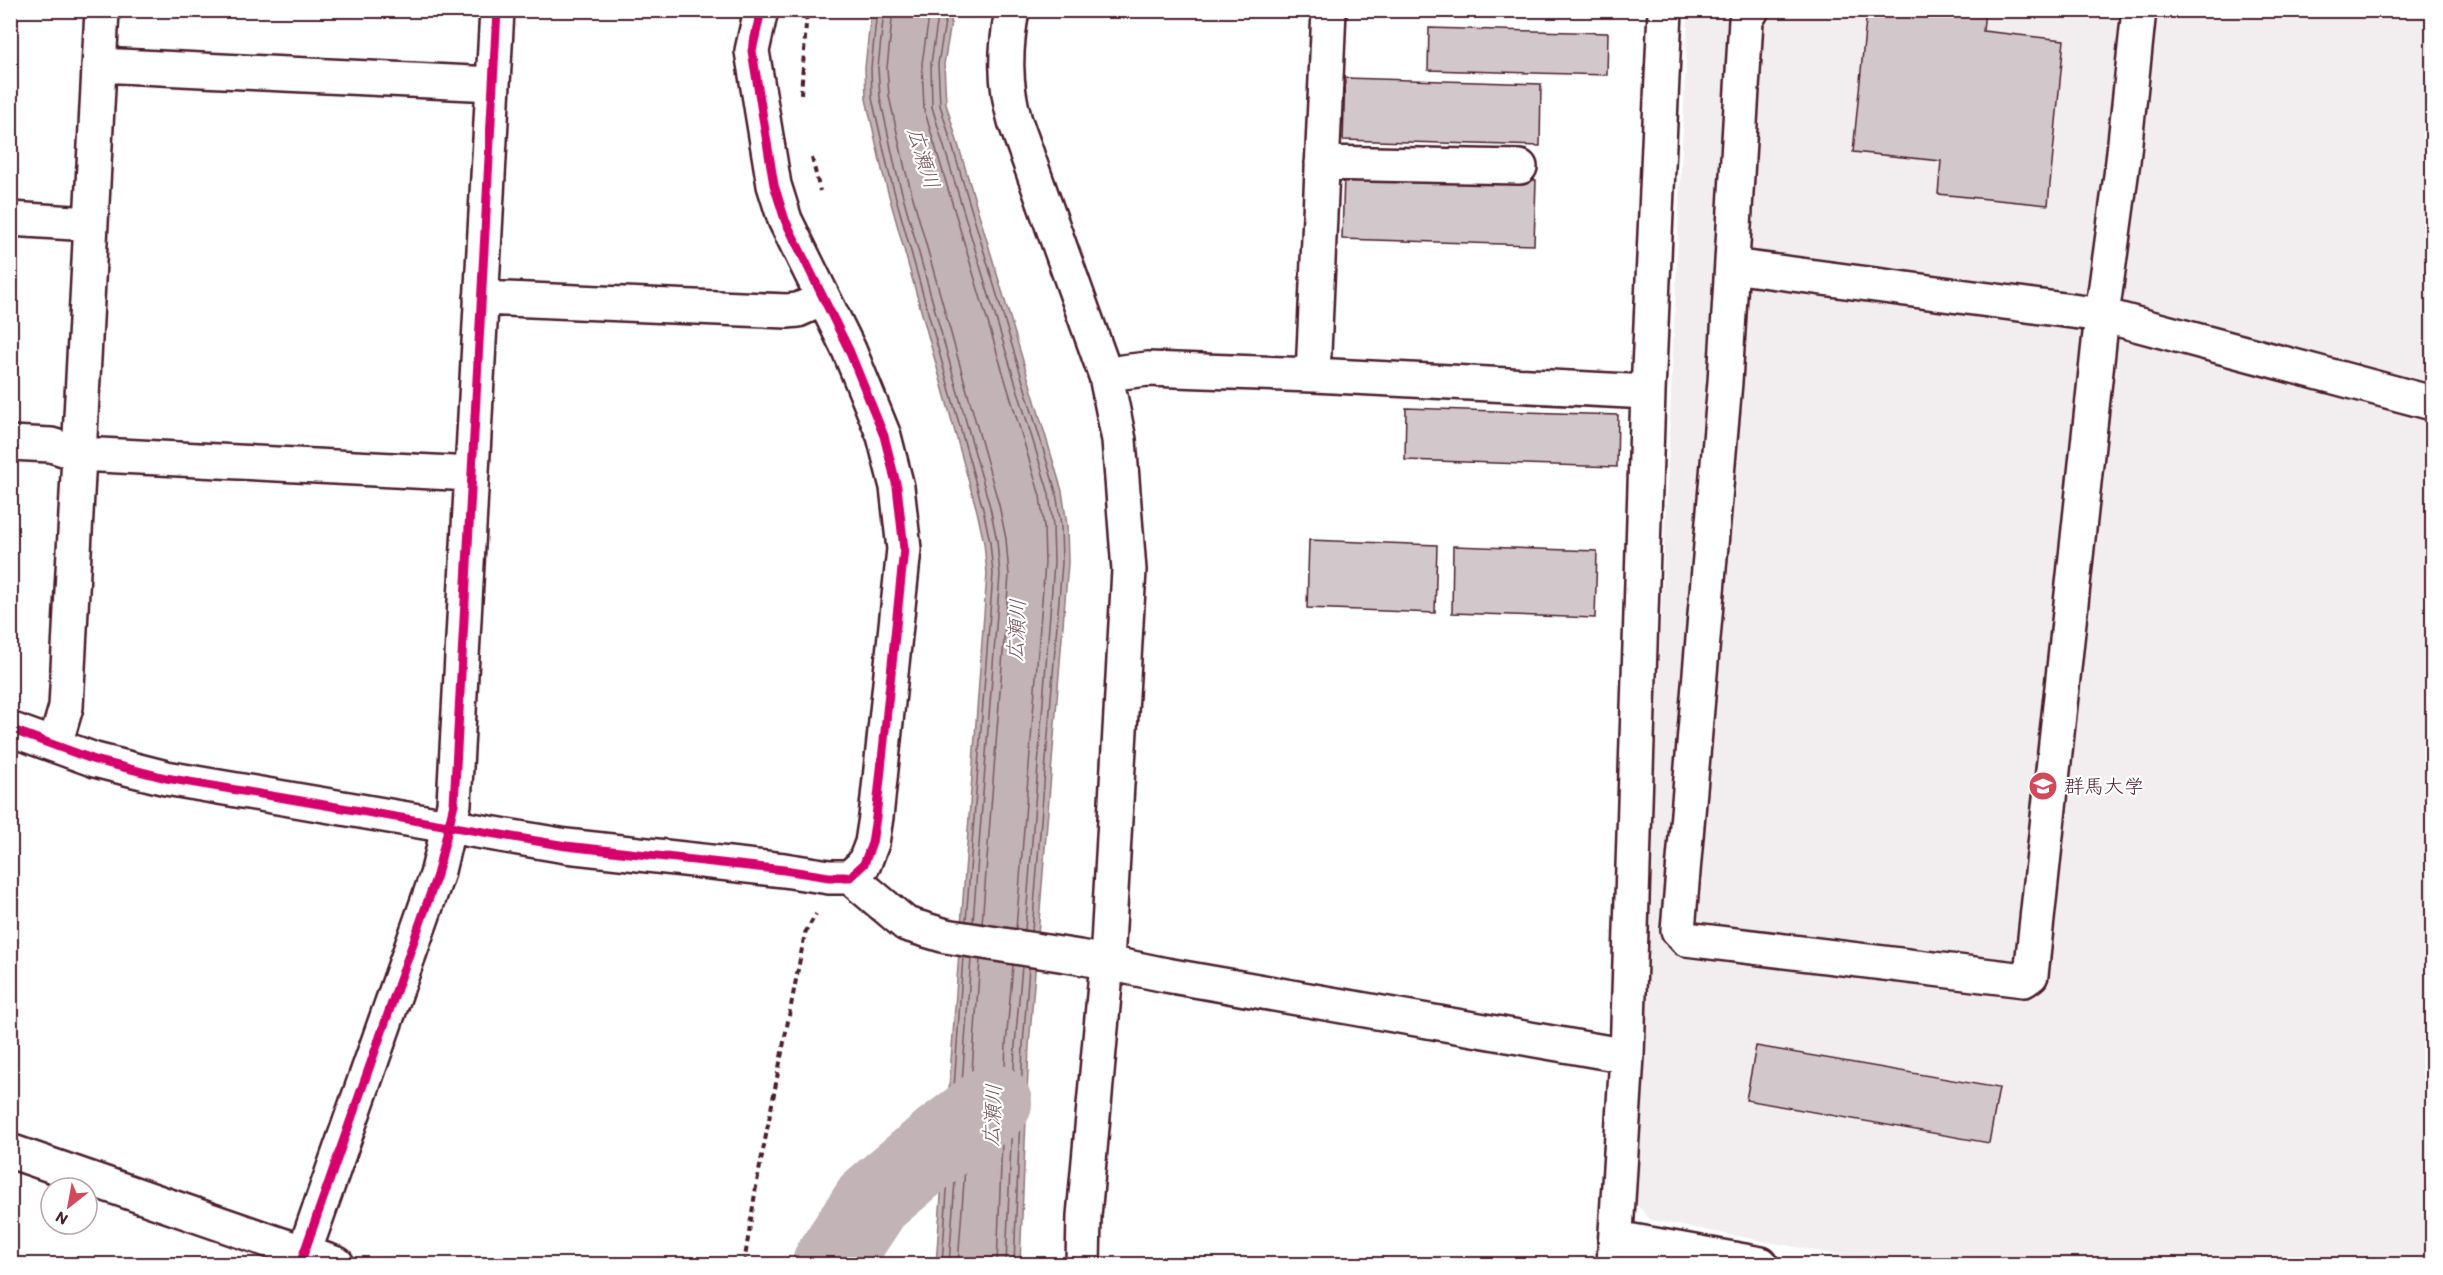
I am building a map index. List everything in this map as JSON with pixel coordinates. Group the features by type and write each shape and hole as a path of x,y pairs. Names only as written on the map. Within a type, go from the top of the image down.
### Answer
{"street":[{"path":"55,745 66,707 102,10"},
{"path":"302,1259 438,875 454,804 497,10"},
{"path":"761,10 752,51 774,185 785,220 849,350 884,436 897,487 904,549 874,835 864,864 839,877"},
{"path":"1012,10 1006,78 1009,99 1106,376 1119,440 1129,570 1094,959 1083,1264"},
{"path":"1313,375 1329,10"},
{"path":"1665,10 1648,392 1626,1056 1615,1251 1761,1264"},
{"path":"1752,10 1746,20 1725,382 1678,930 1686,939 2024,980 2031,975 2102,315 2122,169 2139,10"},
{"path":"99,65 493,84"},
{"path":"1322,163 1520,167"},
{"path":"10,219 90,224"},
{"path":"1732,266 2102,315 2433,403"},
{"path":"481,298 787,311 798,310 823,299"},
{"path":"1106,376 1148,369 1648,392"},
{"path":"10,442 51,445 80,454 472,474"},
{"path":"10,729 95,759 166,778 566,846 839,877 906,924 946,936 1094,959 1166,975 1626,1056"},
{"path":"10,1151 302,1259 337,1264"}],"path":[{"path":"801,96 807,10"},
{"path":"811,152 821,196"},
{"path":"744,1264 756,1186 805,933 839,877"}],"shaded area":[{"name":"群馬大学","path":"1688,11 2432,11 2432,1264 1886,1264 1651,1220 1635,1203"}],"water":[{"name":"広瀬川","path":"871,11 953,11 944,64 946,104 1062,491 1067,525 1068,563 1029,1046 1020,1264 936,1264 987,574 984,543 977,511 883,174 866,99 865,68"}],"building":[{"path":"1867,10 1985,10 1983,31 2064,40 2048,205 1938,194 1941,161 1853,152"},
{"path":"1429,28 1608,33 1607,75 1428,70"},
{"path":"1345,78 1541,84 1540,146 1343,140"},
{"path":"1344,174 1536,180 1534,245 1342,239"},
{"path":"1406,408 1618,415 1617,467 1405,460"},
{"path":"1309,540 1437,545 1435,613 1307,608"},
{"path":"1453,546 1597,551 1595,618 1452,613"},
{"path":"1756,1046 1999,1088 1989,1143 1746,1100"}],"waterway":[{"name":"広瀬川","path":"831,1264 873,1200 944,1140 993,1103"}],"cycle path":[{"path":"300,1264 437,875 454,804 497,10"},
{"path":"10,729 95,760 166,778 566,846 829,877 850,877 864,864 872,843 876,817 904,549 897,487 884,436 849,350 785,220 774,185 752,51 761,10"}],"place":[{"name":"群馬大学","path":"2043,786"}]}
